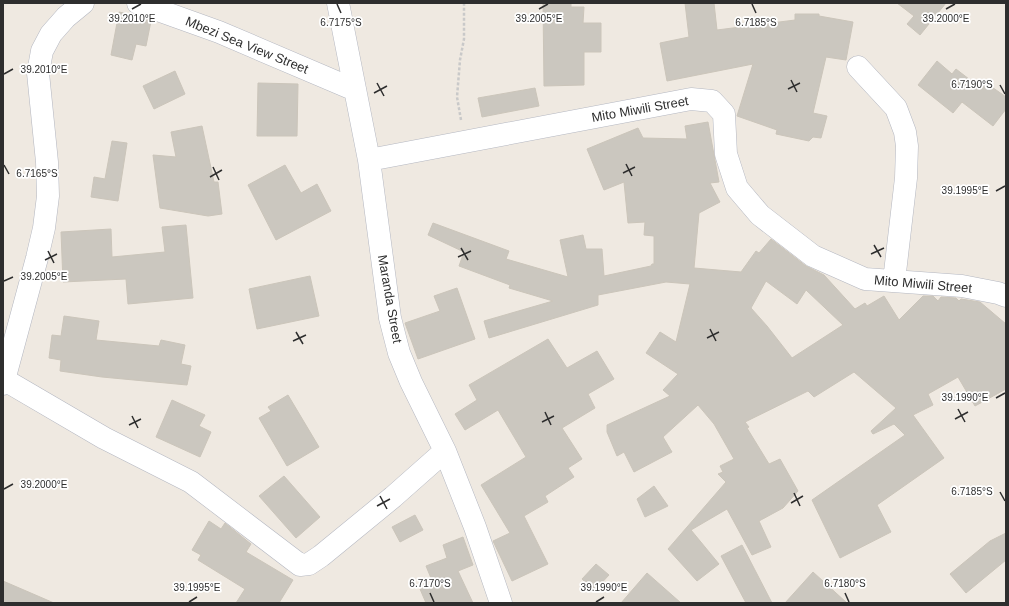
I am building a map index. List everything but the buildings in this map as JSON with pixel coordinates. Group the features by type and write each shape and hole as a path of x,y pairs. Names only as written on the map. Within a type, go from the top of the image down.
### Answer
{"street":[{"path":"83,3 66,17 51,34 42,51 38,73 47,162 48,196 44,228 37,258 3,381 104,438 191,482 300,565 309,564 321,556 393,497 445,451"},
{"name":"Mbezi Sea View Street","path":"138,3 219,32 355,90"},
{"name":"Maranda Street","path":"338,3 369,160 390,318 399,353 411,382 445,451 476,527 501,603"},
{"path":"858,67 896,108 905,132 907,146 906,178 894,281"},
{"name":"Mito Miwili Street","path":"369,160 691,99 712,101 724,114 726,154 737,188 760,215 813,256 866,279 962,286 1006,296"}],"path":[{"path":"464,3 464,39 460,60 457,97 466,142"}]}
